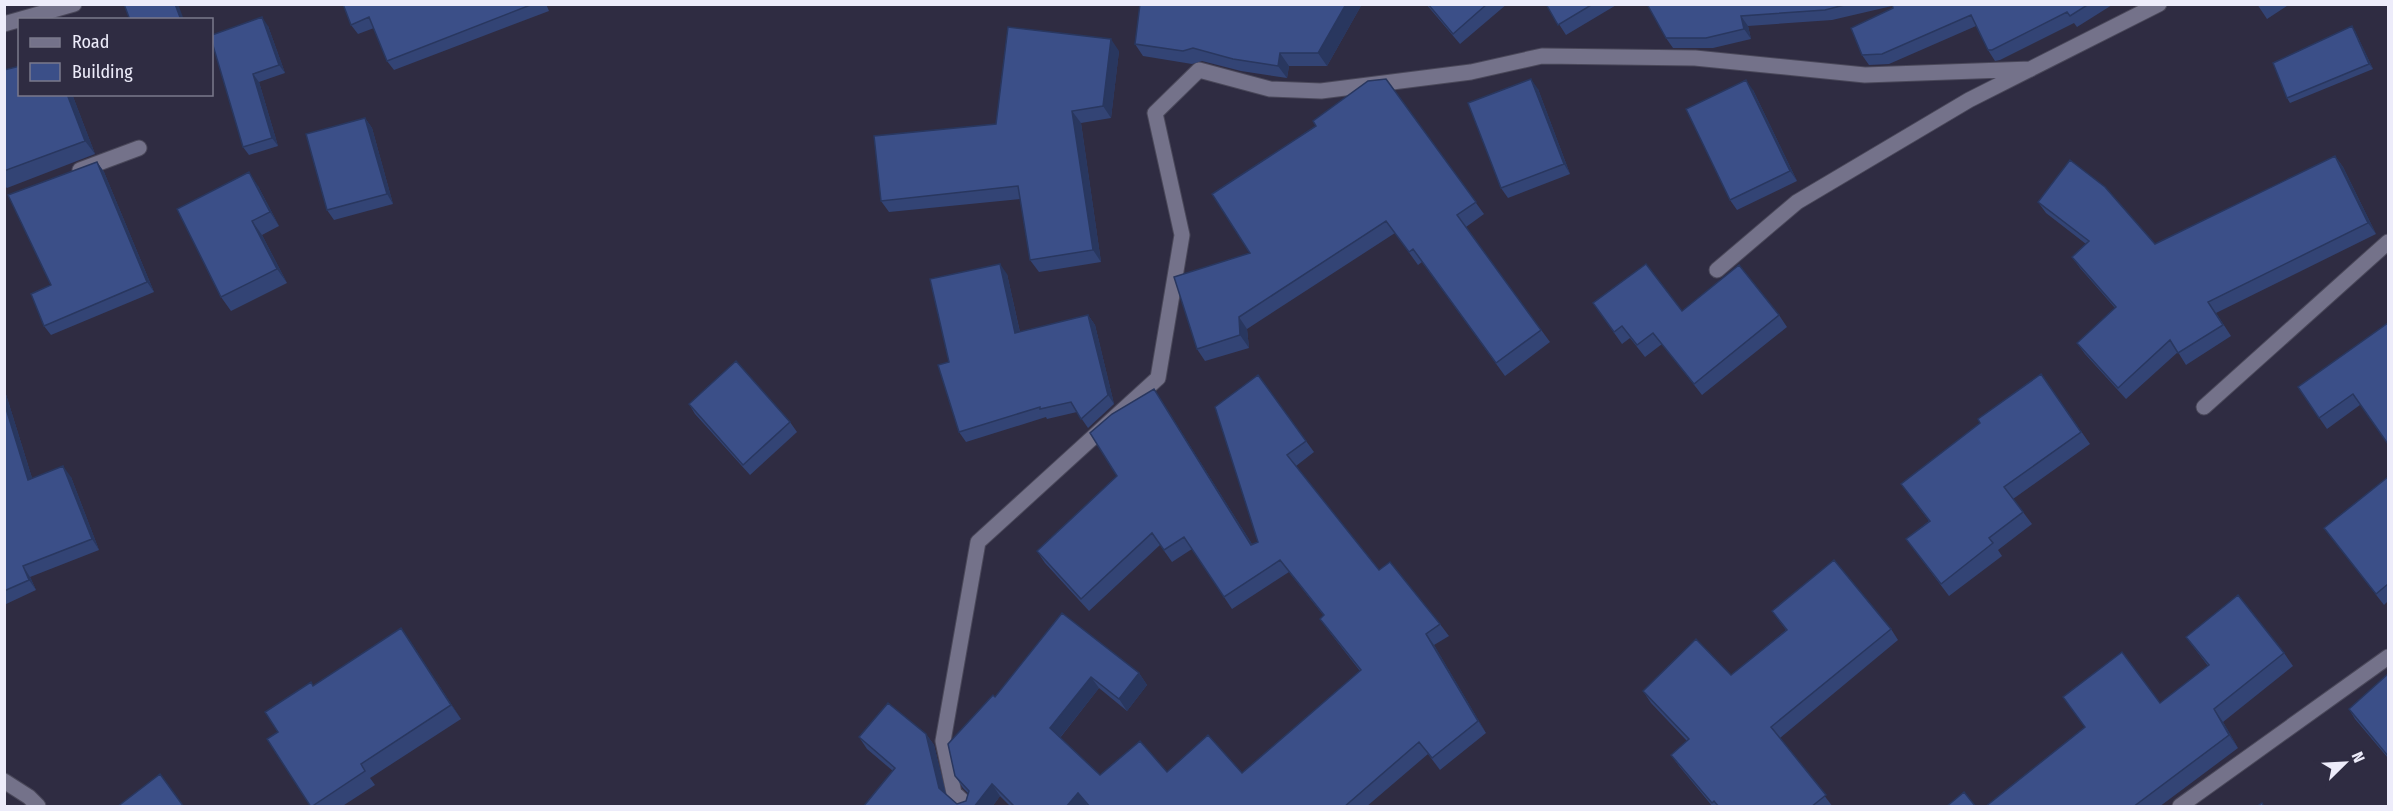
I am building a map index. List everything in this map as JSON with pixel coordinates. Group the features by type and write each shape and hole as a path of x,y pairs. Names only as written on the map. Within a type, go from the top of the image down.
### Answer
{"street":[{"path":"25,18 74,4"},
{"path":"1717,270 1797,202 1969,100 2159,4"},
{"path":"968,807 954,793 943,741 978,542 1158,378 1182,235 1155,113 1198,70 1270,89 1321,91 1471,72 1542,56 1695,58 1865,75 2031,69"},
{"path":"61,177 139,148"},
{"path":"2204,407 2388,242"},
{"path":"2180,807 2388,657"},
{"path":"4,781 29,797 38,807"}],"building":[{"path":"124,4 175,4 180,18 129,18"},
{"path":"343,4 533,4 387,61 369,17 351,25"},
{"path":"1140,4 1346,4 1318,53 1280,53 1278,66 1233,59 1193,48 1183,51 1135,44"},
{"path":"1428,4 1487,4 1453,34"},
{"path":"1546,4 1593,4 1558,25"},
{"path":"1647,4 1848,4 1825,10 1741,16 1744,29 1706,38 1666,38"},
{"path":"1892,4 2089,4 2070,16 2067,12 1992,50 1988,50 1971,15 1882,54 1862,55 1851,28 1893,8"},
{"path":"262,17 279,65 253,74 272,138 243,147 213,45 213,35"},
{"path":"2352,26 2369,64 2287,98 2273,63"},
{"path":"1008,27 1111,39 1103,106 1072,111 1093,250 1030,260 1018,186 881,201 874,136 996,124"},
{"path":"18,66 18,96 68,96 85,141 4,171 4,70"},
{"path":"1386,79 1476,202 1457,215 1541,330 1496,363 1413,249 1409,252 1386,221 1239,317 1240,335 1197,349 1174,277 1250,253 1212,194 1316,126 1313,121 1368,81"},
{"path":"1531,79 1564,164 1501,188 1468,103"},
{"path":"1746,80 1790,171 1730,200 1686,109"},
{"path":"365,118 387,194 327,210 306,134"},
{"path":"2335,156 2368,223 2208,302 2223,325 2178,353 2170,340 2118,388 2077,343 2116,307 2072,257 2089,241 2038,202 2070,160 2105,187 2155,244"},
{"path":"97,162 147,282 44,326 31,294 51,285 8,195"},
{"path":"249,172 270,212 252,221 277,269 221,297 177,209"},
{"path":"1000,264 1015,333 1088,315 1108,395 1081,419 1071,402 1040,409 1040,407 959,432 938,365 949,362 930,279"},
{"path":"1646,264 1682,311 1739,265 1779,315 1694,384 1653,333 1637,345 1622,326 1614,332 1593,303"},
{"path":"2388,323 2388,444 2353,394 2319,418 2298,387"},
{"path":"736,361 790,422 743,465 689,404"},
{"path":"2041,374 2081,432 2004,487 2023,512 1989,538 1993,543 1941,584 1906,539 1930,521 1901,484 1980,423 1978,419"},
{"path":"1258,375 1306,441 1287,455 1379,570 1390,562 1440,624 1426,634 1478,721 1432,758 1419,742 1344,807 1090,807 1078,793 1066,807 1015,807 992,784 974,807 863,807 895,768 859,737 888,703 926,734 939,788 957,804 966,801 969,791 955,776 948,744 993,695 995,697 1062,613 1139,673 1119,699 1091,677 1050,728 1100,775 1140,741 1167,772 1208,735 1242,773 1361,670 1320,619 1324,615 1280,560 1224,597 1184,537 1164,550 1152,533 1081,599 1037,551 1117,476 1090,433 1112,414 1154,389 1251,545 1258,542 1215,407"},
{"path":"4,402 28,480 63,466 92,539 23,566 29,580 4,591"},
{"path":"2388,477 2388,584 2376,594 2324,528"},
{"path":"1834,560 1891,629 1771,727 1826,795 1811,807 1719,807 1714,801 1712,803 1671,755 1689,739 1643,691 1696,639 1731,675 1787,630 1772,611"},
{"path":"2238,595 2284,653 2214,709 2229,735 2133,807 1985,807 2085,727 2063,697 2122,652 2160,703 2209,665 2186,637"},
{"path":"401,628 451,705 361,764 365,771 311,807 267,739 278,732 265,712 311,682 313,686"},
{"path":"2388,674 2388,756 2349,709"},
{"path":"160,774 184,807 117,807"},
{"path":"1964,792 1976,807 1946,807"}]}
